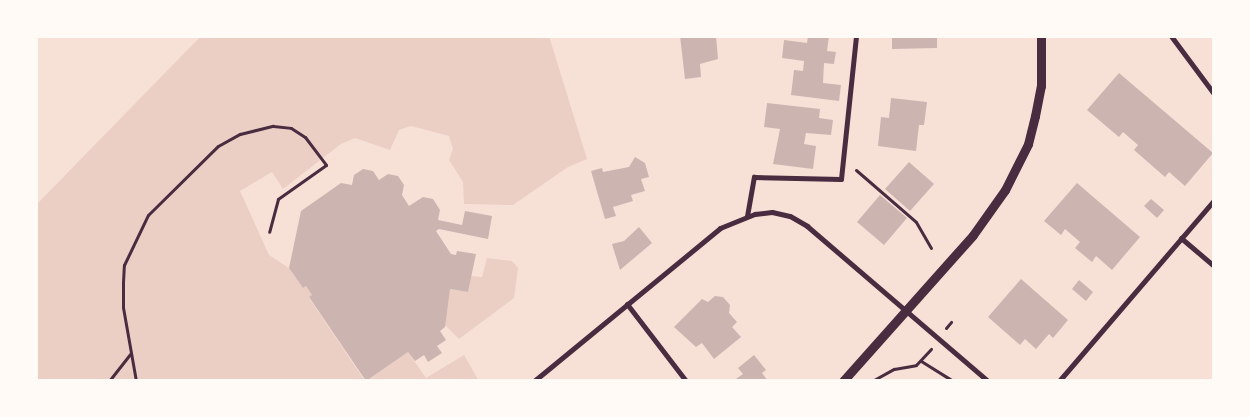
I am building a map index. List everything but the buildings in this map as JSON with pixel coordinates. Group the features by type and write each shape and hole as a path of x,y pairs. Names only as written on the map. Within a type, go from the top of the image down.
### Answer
{"street":[{"path":"747,216 754,176 841,179 856,36"},
{"path":"843,381 973,236 1018,167 1028,144 1041,86 1041,36"},
{"path":"1171,36 1214,94"},
{"path":"1059,381 1214,200"},
{"path":"534,381 720,228 747,216 772,212 790,216 807,226 905,313 988,381"},
{"path":"1181,238 1214,266"},
{"path":"627,304 686,381"}],"path":[{"path":"136,381 123,306 124,265 148,215 218,146 240,134 265,128 291,128 305,137 326,165 278,199 269,232"},
{"path":"843,158 916,222 932,248"},
{"path":"109,381 130,354"},
{"path":"872,381 894,369 910,367 921,361 953,381"}],"shaded area":[{"path":"201,36 549,36 587,159 568,167 513,205 464,204 463,182 449,160 453,149 449,136 411,126 399,130 390,150 355,138 341,144 283,189 272,172 240,191 269,255 289,268 303,288 306,286 312,295 309,298 365,381 36,381 36,205"},
{"path":"487,258 512,261 518,268 514,298 459,339 444,324 450,289 468,292 471,276 482,277"},
{"path":"408,352 426,378 464,355 479,381 366,381"}]}
